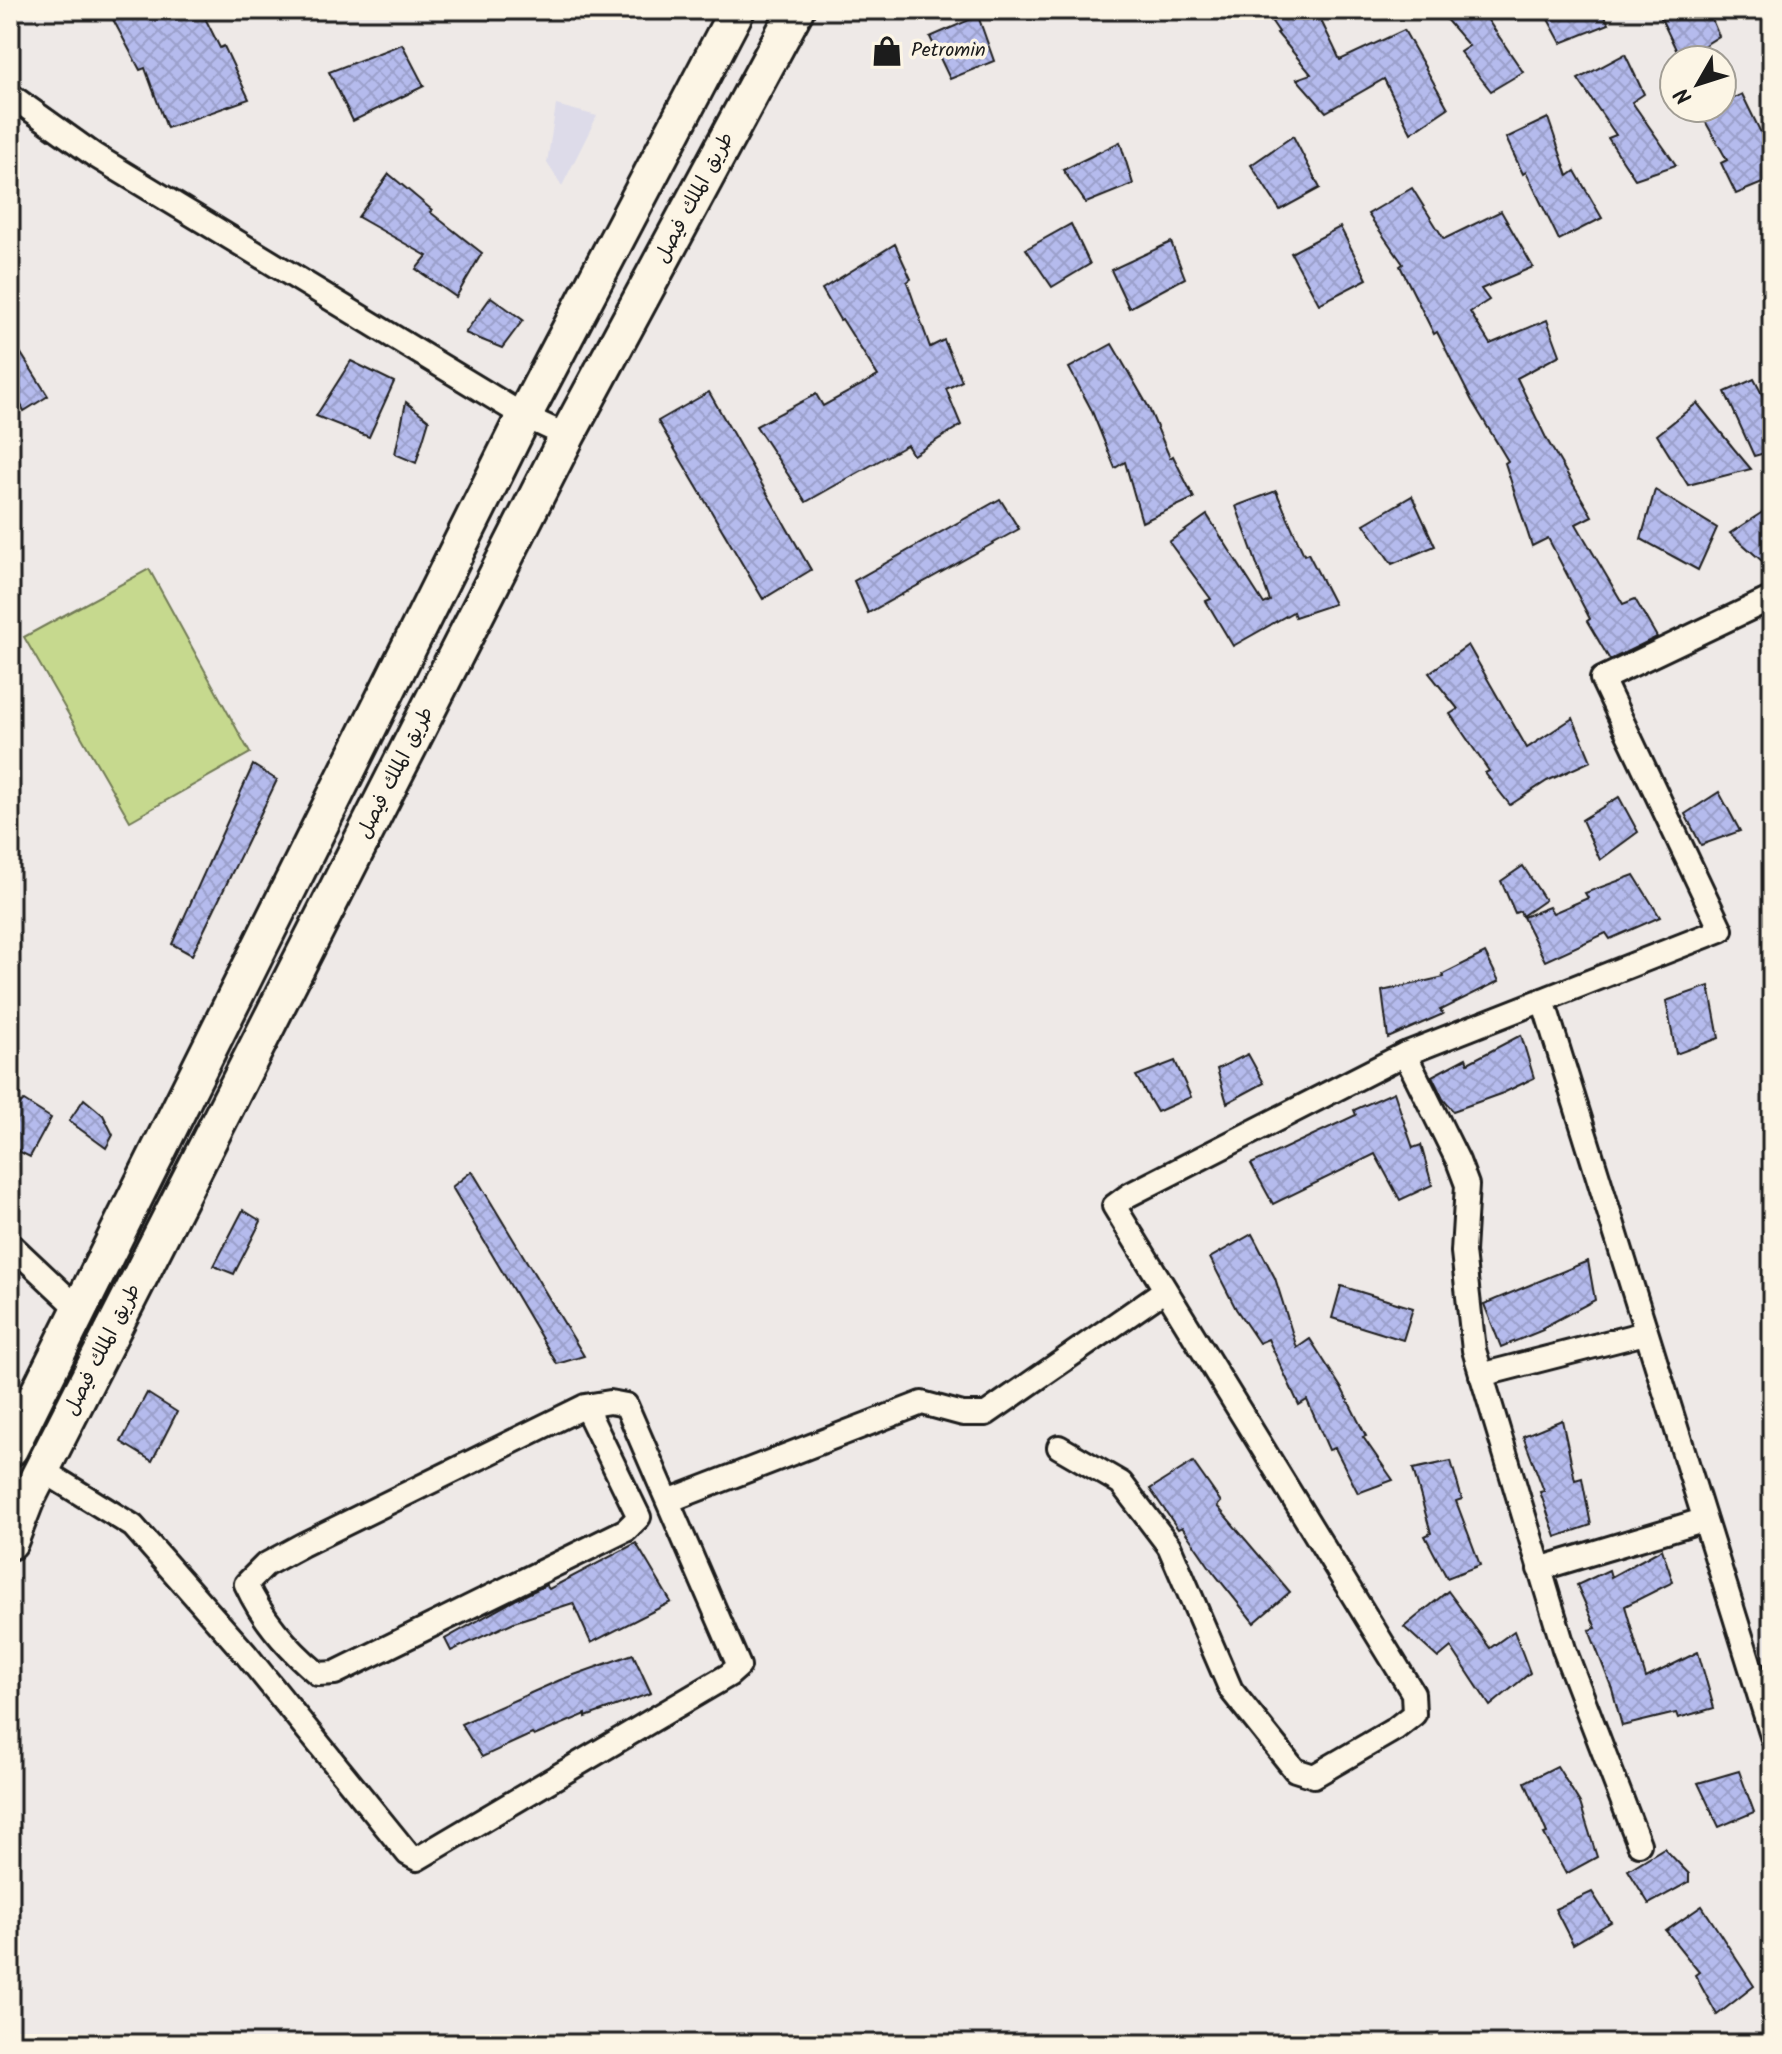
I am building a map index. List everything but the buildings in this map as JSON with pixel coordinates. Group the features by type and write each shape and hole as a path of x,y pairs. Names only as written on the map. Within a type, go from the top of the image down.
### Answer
{"main road":[{"name":"طريق الملك فيصل","path":"10,1449 524,416 737,10"},
{"name":"طريق الملك فيصل","path":"10,1542 26,1501 567,436 796,10"}],"street":[{"path":"10,95 94,155 524,416 567,436"},
{"path":"1059,1447 1121,1483 1169,1546 1231,1690 1295,1770 1314,1776 1395,1729 1414,1714 1413,1693 1114,1206 1129,1195 1405,1054 1721,930 1602,679 1772,598"},
{"path":"1543,1000 1703,1520 1764,1686 1772,1736"},
{"path":"1405,1054 1467,1185 1463,1252 1474,1350 1564,1649 1639,1844"},
{"path":"10,1244 79,1309"},
{"path":"668,1501 922,1403 963,1414 986,1414 1165,1290"},
{"path":"1481,1375 1645,1333"},
{"path":"42,1470 133,1526 245,1653 408,1854 417,1859 729,1675 739,1666 626,1405 610,1402 585,1406 265,1565 246,1584 257,1609 298,1658 318,1674 335,1673 626,1530 639,1517 585,1406"},
{"path":"1539,1569 1703,1520"}],"shaded area":[{"path":"556,105 597,116 562,186 547,163"}],"green space":[{"path":"149,569 250,753 130,821 24,637"}],"place":[{"name":"Petromin","path":"887,51"}]}
